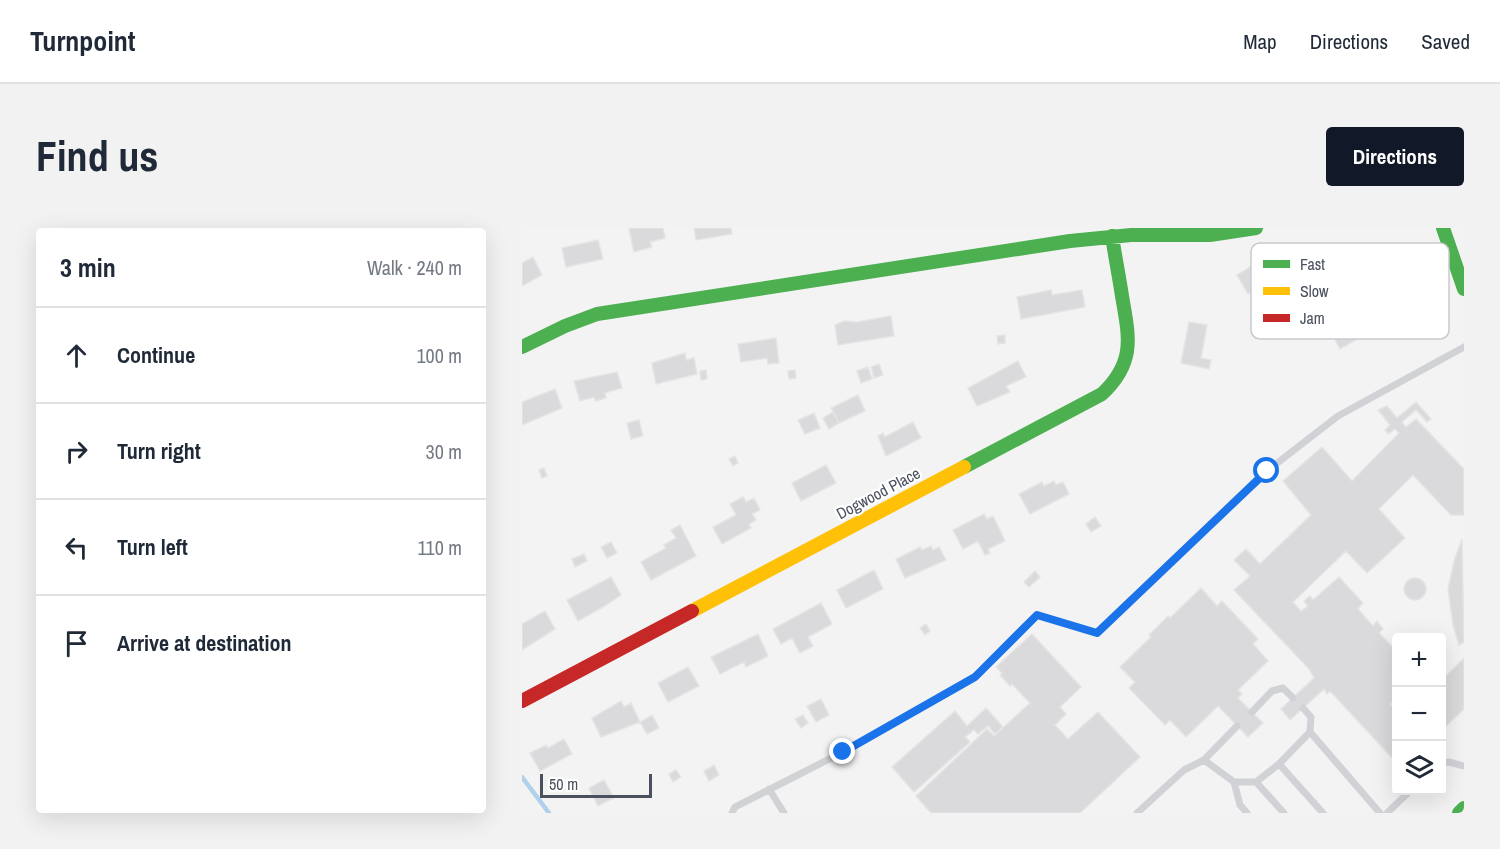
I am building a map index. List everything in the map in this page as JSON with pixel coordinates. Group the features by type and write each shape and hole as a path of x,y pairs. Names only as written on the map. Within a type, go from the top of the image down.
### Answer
{"street":[{"path":"522,348 565,326 597,314 1020,248 1112,236 1210,235 1256,228"},
{"path":"1443,228 1448,243"},
{"name":"Dogwood Place","path":"522,701 1102,394 1119,376 1128,354 1129,338 1112,236"},
{"path":"1449,245 1464,289"},
{"path":"1459,813 1464,808"}],"lane":[{"path":"732,813 735,807 843,752 975,677 1037,615 1097,633 1267,471 1338,416 1464,346"},
{"path":"1252,712 1272,691 1283,688 1293,698"},
{"path":"1204,760 1234,782 1256,782 1279,764 1310,732 1311,717 1303,708"},
{"path":"1137,813 1184,770 1204,760 1237,726"},
{"path":"1310,732 1380,813"},
{"path":"1446,762 1464,766"},
{"path":"1279,764 1323,813"},
{"path":"1234,782 1240,805 1247,813"},
{"path":"1256,782 1284,813"},
{"path":"770,789 784,813"},
{"path":"1387,813 1406,795"}],"building":[{"path":"663,228 665,238 650,242 652,247 634,252 629,229"},
{"path":"694,228 731,228 732,234 696,240"},
{"path":"598,240 603,259 566,267 562,248"},
{"path":"533,257 542,275 522,286 522,263"},
{"path":"1251,266 1251,292 1248,294 1237,275"},
{"path":"1051,290 1052,295 1082,290 1085,307 1021,319 1017,297"},
{"path":"891,316 894,336 838,345 835,325 844,321 857,322"},
{"path":"1189,322 1207,325 1201,358 1211,360 1209,369 1181,363"},
{"path":"1005,335 1005,343 998,344 997,336"},
{"path":"776,338 779,363 768,364 767,358 741,362 738,344"},
{"path":"1335,339 1358,339 1340,349"},
{"path":"685,353 686,360 694,358 697,374 656,384 652,363"},
{"path":"1018,361 1026,377 1006,386 1010,392 977,406 968,388"},
{"path":"879,364 883,375 874,378 871,367"},
{"path":"868,367 872,379 861,383 857,371"},
{"path":"706,370 707,379 701,380 700,371"},
{"path":"795,370 796,378 789,379 788,371"},
{"path":"617,372 622,388 605,393 606,398 595,401 594,397 580,401 574,381"},
{"path":"555,389 562,408 522,425 522,402"},
{"path":"858,395 865,411 839,423 831,408"},
{"path":"1416,402 1431,419 1427,422 1416,410 1402,422 1406,427 1416,419 1464,469 1464,515 1451,515 1413,475 1379,509 1405,538 1367,573 1346,551 1293,602 1301,611 1308,606 1304,601 1310,596 1313,600 1339,577 1363,603 1358,609 1373,626 1377,621 1383,629 1379,633 1392,646 1392,702 1390,704 1392,706 1392,758 1330,691 1327,694 1324,689 1290,720 1281,709 1314,678 1309,669 1234,590 1250,576 1234,560 1246,549 1260,564 1311,515 1283,481 1322,447 1352,481 1399,433 1395,429 1388,434 1385,430 1390,425 1378,410 1387,406 1397,418"},
{"path":"833,412 839,423 829,429 823,418"},
{"path":"814,413 820,428 805,434 798,420"},
{"path":"639,420 643,436 631,439 627,423"},
{"path":"913,422 921,438 886,456 878,436 883,433 885,437"},
{"path":"735,456 738,463 733,466 729,459"},
{"path":"826,465 836,483 801,501 792,483"},
{"path":"544,468 547,476 542,478 539,470"},
{"path":"1054,481 1056,485 1063,482 1069,494 1030,514 1019,494 1042,482 1044,486"},
{"path":"743,497 746,502 754,498 760,510 752,514 756,520 749,524 751,528 722,544 713,527 736,515 730,504"},
{"path":"984,514 987,519 993,516 1005,541 988,549 990,553 985,555 978,541 963,549 953,530"},
{"path":"1095,517 1101,526 1091,532 1086,524"},
{"path":"680,525 696,556 651,580 641,562 666,548 664,545 676,538 671,530"},
{"path":"1462,539 1464,642 1459,645 1453,625 1448,589"},
{"path":"611,542 617,553 607,558 601,547"},
{"path":"931,546 933,550 939,547 946,560 905,578 896,559 920,547 922,550"},
{"path":"584,554 587,561 575,567 572,559"},
{"path":"874,570 883,589 846,608 837,590"},
{"path":"1035,571 1040,577 1029,587 1024,582"},
{"path":"611,577 621,595 578,621 567,600"},
{"path":"1415,578 1423,581 1426,589 1423,597 1415,600 1407,597 1404,589 1407,581"},
{"path":"1201,588 1217,606 1222,601 1258,639 1253,644 1268,661 1238,690 1242,694 1238,698 1263,723 1248,737 1218,706 1186,737 1170,720 1165,725 1129,688 1135,682 1120,667 1151,637 1149,635 1168,616 1170,618"},
{"path":"821,603 832,624 808,637 813,646 800,653 792,638 781,644 773,629"},
{"path":"545,611 555,629 522,650 522,624"},
{"path":"926,624 930,631 925,635 920,628"},
{"path":"758,634 768,656 746,667 744,662 720,674 711,657"},
{"path":"1032,634 1081,687 1060,707 1066,714 1055,725 1068,739 1098,712 1140,757 1080,813 931,813 916,796 987,729 994,736 1030,703 1012,684 1010,686 996,667"},
{"path":"1464,658 1464,709 1446,726 1446,687 1446,676"},
{"path":"688,667 699,686 668,702 658,683"},
{"path":"821,699 829,715 816,722 807,706"},
{"path":"621,701 624,707 631,703 640,722 601,737 592,718"},
{"path":"986,708 1003,727 995,734 988,726 978,734 974,730 965,737 970,742 914,792 892,767 955,711 967,726"},
{"path":"652,715 659,728 647,734 640,722"},
{"path":"803,715 808,723 801,728 795,719"},
{"path":"564,739 572,754 540,771 530,753 546,745 548,748"},
{"path":"714,765 719,775 709,781 704,771"},
{"path":"676,770 681,777 673,782 669,774"},
{"path":"604,780 614,798 598,806 589,788"}],"waterway":[{"path":"522,777 549,813"}],"traffic: fast":[{"path":"522,347 565,326 597,314 1070,241 1131,235 1210,235 1256,228"},
{"path":"1443,228 1448,243"},
{"path":"964,467 1102,394 1113,382 1125,360 1128,337 1112,236"},
{"path":"1449,245 1464,289"},
{"path":"1459,813 1464,808"}],"traffic: slow":[{"path":"692,611 964,467"}],"traffic: jam":[{"path":"522,701 692,611"}],"route":[{"path":"843,752 975,677 1037,615 1097,633 1267,471"}]}
